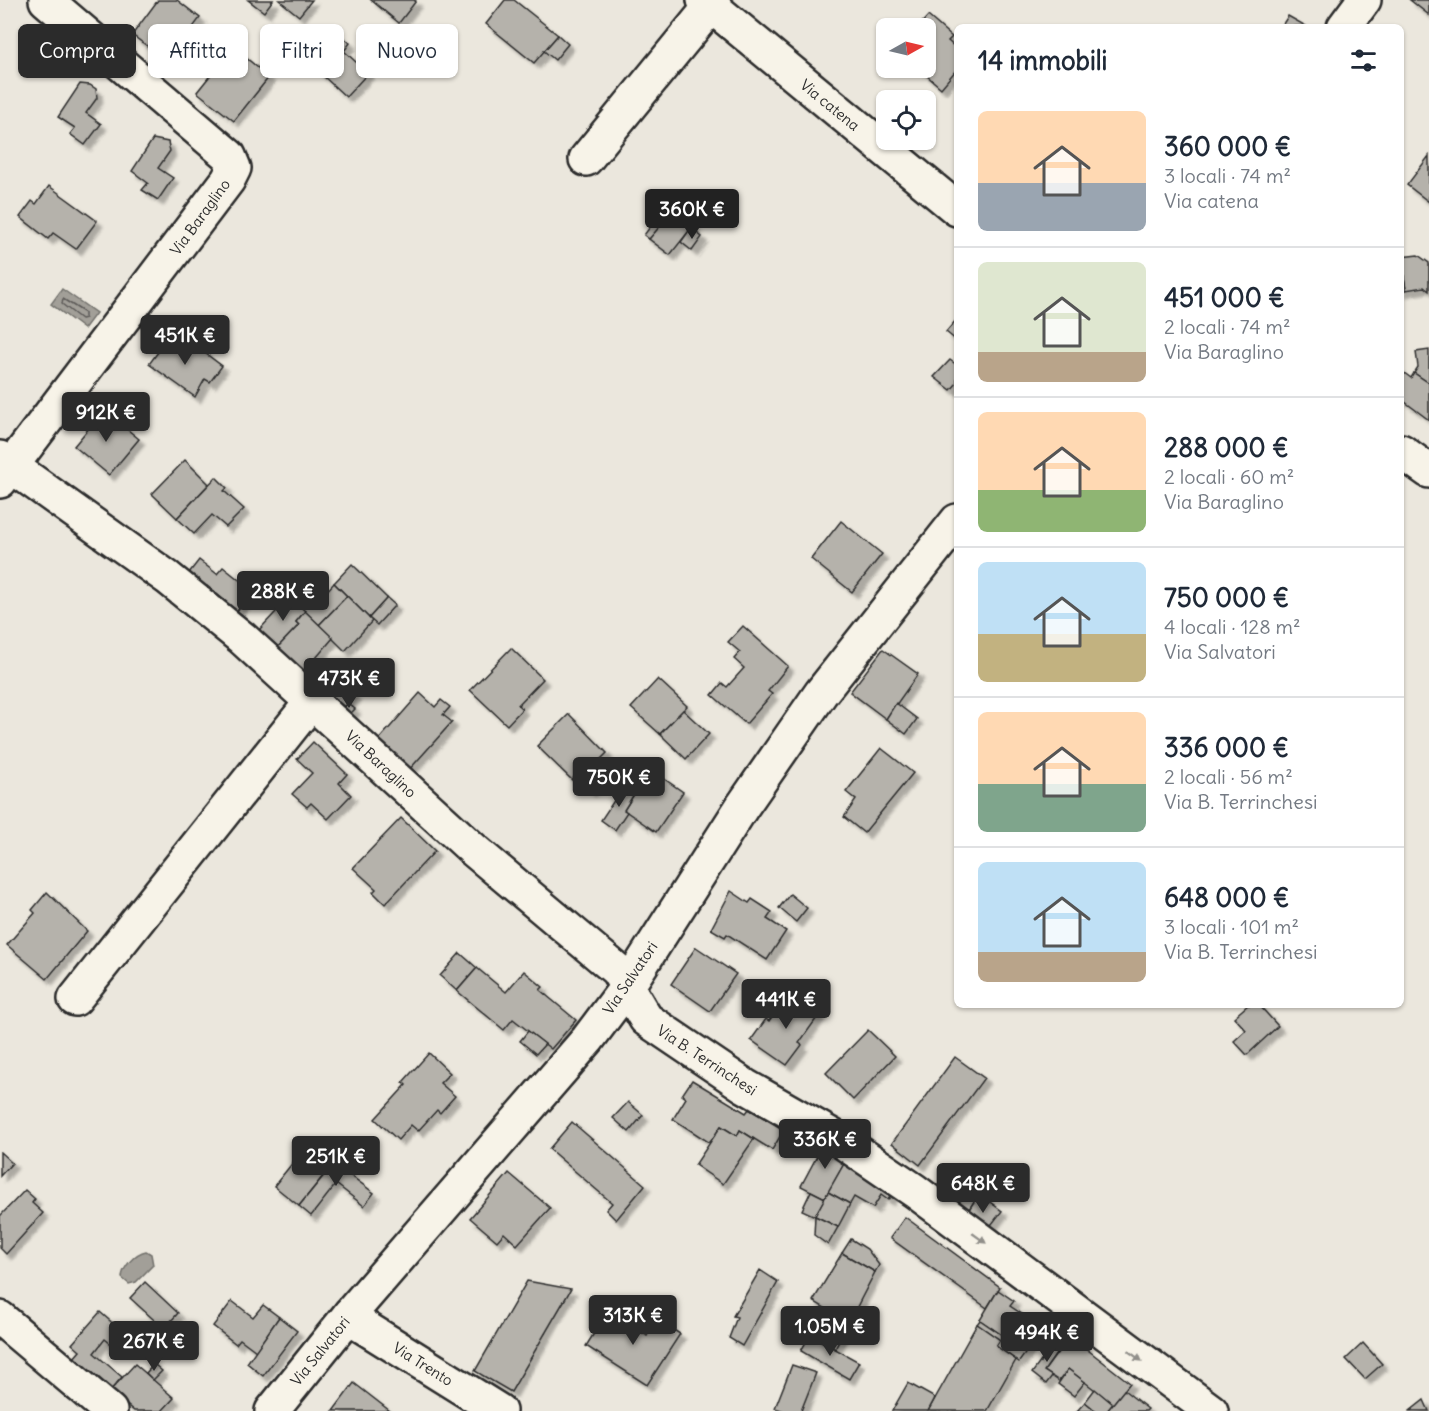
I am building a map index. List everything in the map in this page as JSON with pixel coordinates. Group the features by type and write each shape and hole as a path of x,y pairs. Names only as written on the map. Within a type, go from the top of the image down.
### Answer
{"street":[{"name":"Via Baraglino","path":"46,0 229,156 234,168 228,180 4,468 168,578 313,700 475,851 616,970 627,987"},
{"path":"1346,24 1364,0"},
{"path":"586,159 708,3"},
{"name":"Via catena","path":"708,3 954,207"},
{"path":"1404,453 1429,471"},
{"name":"Via Salvatori","path":"272,1411 350,1314 588,1039 627,987 742,807 821,693 954,525"},
{"path":"75,999 313,700"},
{"name":"Via B. Terrinchesi","path":"627,987 646,1019 745,1086 843,1142 906,1185 1211,1411"},
{"name":"Via Trento","path":"350,1314 361,1325 499,1411"},
{"path":"0,1318 110,1411"}],"water":[{"path":"62,289 96,313 84,329 51,304"},
{"path":"146,1251 151,1254 153,1265 136,1282 129,1284 122,1278 124,1270 134,1258"}],"building":[{"path":"158,0 177,0 200,18 196,24 148,24 148,47 136,38 136,30"},
{"path":"248,0 273,0 264,12"},
{"path":"279,0 312,0 299,16"},
{"path":"371,0 414,0 416,1 399,23"},
{"path":"505,0 514,0 558,35 534,63 486,24"},
{"path":"1410,0 1429,0 1429,15"},
{"path":"1288,16 1302,24 1283,24"},
{"path":"936,23 952,37 948,41 954,46 954,73 941,88 930,78 936,78"},
{"path":"558,35 568,44 555,60 544,51"},
{"path":"344,38 350,43 344,51"},
{"path":"344,51 356,62 356,78 363,78 346,97 325,78 344,78"},
{"path":"248,60 260,70 260,78 268,78 234,121 197,92 208,78 248,78"},
{"path":"80,84 90,85 96,89 97,98 86,113 101,124 85,145 70,134 75,128 58,117"},
{"path":"153,139 168,142 170,151 158,168 173,178 158,200 142,190 148,183 132,171"},
{"path":"1429,156 1429,202 1407,185"},
{"path":"49,186 97,221 76,249 53,233 48,239 20,217 32,201 36,204"},
{"path":"672,210 693,226 670,255 649,239"},
{"path":"656,219 662,224 649,239 644,235"},
{"path":"691,228 702,237 692,251 681,242"},
{"path":"1418,255 1429,263 1429,291 1424,287 1406,290 1404,257"},
{"path":"954,323 954,339 946,332"},
{"path":"170,336 192,353 197,347 222,366 210,382 205,379 195,397 149,364"},
{"path":"1429,350 1429,383 1414,373 1418,367 1416,352"},
{"path":"950,360 954,363 954,386 951,390 934,377"},
{"path":"1404,373 1411,378 1414,373 1429,383 1429,420 1404,401"},
{"path":"104,410 139,439 109,475 74,446"},
{"path":"185,460 209,484 177,518 152,494"},
{"path":"216,477 227,488 224,491 244,509 226,527 212,515 194,534 177,518"},
{"path":"841,521 882,554 852,592 811,559"},
{"path":"199,560 217,574 223,567 253,591 237,611 207,586 201,593 185,578"},
{"path":"352,564 387,598 369,618 334,583"},
{"path":"308,578 324,594 334,583 347,596 319,625 290,597"},
{"path":"347,596 372,621 345,651 319,625"},
{"path":"290,597 305,611 296,622 299,625 278,647 259,630"},
{"path":"387,598 395,605 377,625 369,618"},
{"path":"305,611 333,638 316,658 329,671 316,684 278,647 299,625 296,622"},
{"path":"743,626 788,666 768,691 772,694 746,724 712,695 722,683 727,687 744,668 734,659 740,652 728,642"},
{"path":"511,648 543,679 518,705 522,709 507,725 470,690"},
{"path":"883,649 918,674 886,719 850,692"},
{"path":"329,671 355,696 343,709 316,684"},
{"path":"658,679 687,706 660,734 631,708"},
{"path":"420,693 435,707 441,700 450,707 443,715 452,722 408,771 376,743"},
{"path":"348,703 355,709 349,715 343,709"},
{"path":"896,703 917,719 906,734 886,719"},
{"path":"683,710 709,734 686,759 660,734"},
{"path":"569,714 607,753 579,781 575,776 572,780 537,746"},
{"path":"313,742 347,774 339,783 351,795 328,819 311,803 307,807 292,794 312,773 297,759"},
{"path":"881,748 913,773 864,833 844,817 856,800 846,792"},
{"path":"601,759 611,769 590,791 579,781"},
{"path":"650,769 683,792 656,832 624,810"},
{"path":"625,784 636,791 624,810 627,812 615,830 601,820"},
{"path":"401,818 435,851 385,904 373,892 376,889 353,868"},
{"path":"731,891 749,903 752,899 772,912 767,919 786,931 767,960 727,934 725,937 711,929"},
{"path":"47,892 87,931 47,979 7,945 35,913 32,910"},
{"path":"790,894 807,908 796,922 779,908"},
{"path":"696,947 736,974 710,1011 671,984"},
{"path":"460,953 477,968 457,991 440,976"},
{"path":"477,968 506,992 524,971 543,987 540,990 576,1020 551,1049 513,1019 504,1030 457,991"},
{"path":"788,994 819,1015 799,1043 802,1045 787,1065 751,1040 766,1019 769,1021"},
{"path":"1244,1008 1262,1008 1278,1026 1247,1055 1234,1041 1246,1030 1234,1017"},
{"path":"868,1030 895,1056 853,1100 826,1073"},
{"path":"528,1031 545,1044 536,1054 520,1041"},
{"path":"429,1053 450,1073 440,1083 455,1096 440,1113 437,1110 418,1131 411,1125 398,1140 375,1119 406,1085 403,1082"},
{"path":"955,1057 984,1078 920,1165 892,1143"},
{"path":"692,1080 746,1113 749,1109 784,1130 772,1150 740,1130 737,1136 721,1126 710,1143 673,1119 686,1098 682,1095"},
{"path":"628,1102 643,1115 629,1132 613,1118"},
{"path":"572,1122 645,1185 616,1220 606,1210 612,1203 549,1149"},
{"path":"721,1126 737,1136 740,1130 754,1139 723,1184 695,1165"},
{"path":"825,1141 849,1155 825,1198 801,1186"},
{"path":"303,1150 328,1170 299,1206 274,1186"},
{"path":"0,1152 12,1163 0,1176"},
{"path":"849,1155 897,1186 888,1200 881,1195 873,1208 854,1197 850,1204 828,1192"},
{"path":"339,1157 351,1166 346,1172 374,1193 364,1206 336,1184 311,1216 299,1206"},
{"path":"509,1173 550,1208 517,1245 504,1233 497,1241 470,1218"},
{"path":"967,1185 979,1194 964,1217 950,1207"},
{"path":"25,1190 35,1199 32,1203 43,1213 6,1254 0,1248 0,1216"},
{"path":"811,1191 825,1198 815,1216 802,1210"},
{"path":"828,1192 850,1204 838,1227 815,1216"},
{"path":"979,1194 1002,1211 985,1233 964,1217"},
{"path":"815,1216 838,1227 828,1245 814,1235"},
{"path":"905,1217 1000,1287 987,1308 890,1238"},
{"path":"851,1239 867,1249 879,1265 875,1272 842,1253"},
{"path":"842,1253 875,1272 835,1349 810,1335 825,1308 813,1301"},
{"path":"760,1270 778,1282 742,1346 729,1338 737,1317 733,1316"},
{"path":"527,1281 571,1289 511,1392 475,1371"},
{"path":"145,1282 178,1313 164,1329 130,1298"},
{"path":"998,1290 1014,1301 1010,1306 1031,1320 1015,1344 980,1320"},
{"path":"232,1301 253,1317 263,1305 279,1317 256,1351 240,1339 236,1344 213,1326"},
{"path":"608,1311 647,1336 657,1319 680,1334 647,1385 586,1346"},
{"path":"100,1312 117,1327 113,1331 124,1341 117,1349 105,1339 94,1353 122,1377 110,1391 73,1359 80,1351 72,1344"},
{"path":"279,1317 297,1331 263,1376 247,1363"},
{"path":"980,1320 1015,1344 1031,1320 1043,1329 1019,1362 996,1346 1000,1340 977,1324"},
{"path":"977,1324 1000,1340 996,1346 1016,1360 987,1411 928,1411"},
{"path":"810,1335 859,1362 849,1379 801,1351"},
{"path":"1070,1336 1130,1383 1113,1404 1068,1369 1059,1381 1044,1371"},
{"path":"1057,1339 1063,1344 1044,1371 1052,1376 1046,1384 1032,1373"},
{"path":"1363,1343 1382,1364 1365,1379 1346,1359"},
{"path":"135,1364 174,1398 162,1411 134,1411 110,1391"},
{"path":"154,1364 162,1371 153,1380 146,1373"},
{"path":"792,1365 816,1373 801,1411 784,1411 775,1408"},
{"path":"1068,1369 1085,1382 1074,1396 1058,1384"},
{"path":"354,1383 390,1411 333,1411"},
{"path":"908,1383 935,1398 928,1411 892,1411"},
{"path":"1095,1389 1113,1404 1107,1411 1096,1411 1085,1402"},
{"path":"1124,1390 1148,1409 1146,1411 1107,1411"},
{"path":"1424,1400 1429,1411 1410,1411"},
{"path":"1085,1402 1096,1411 1077,1411"}]}
